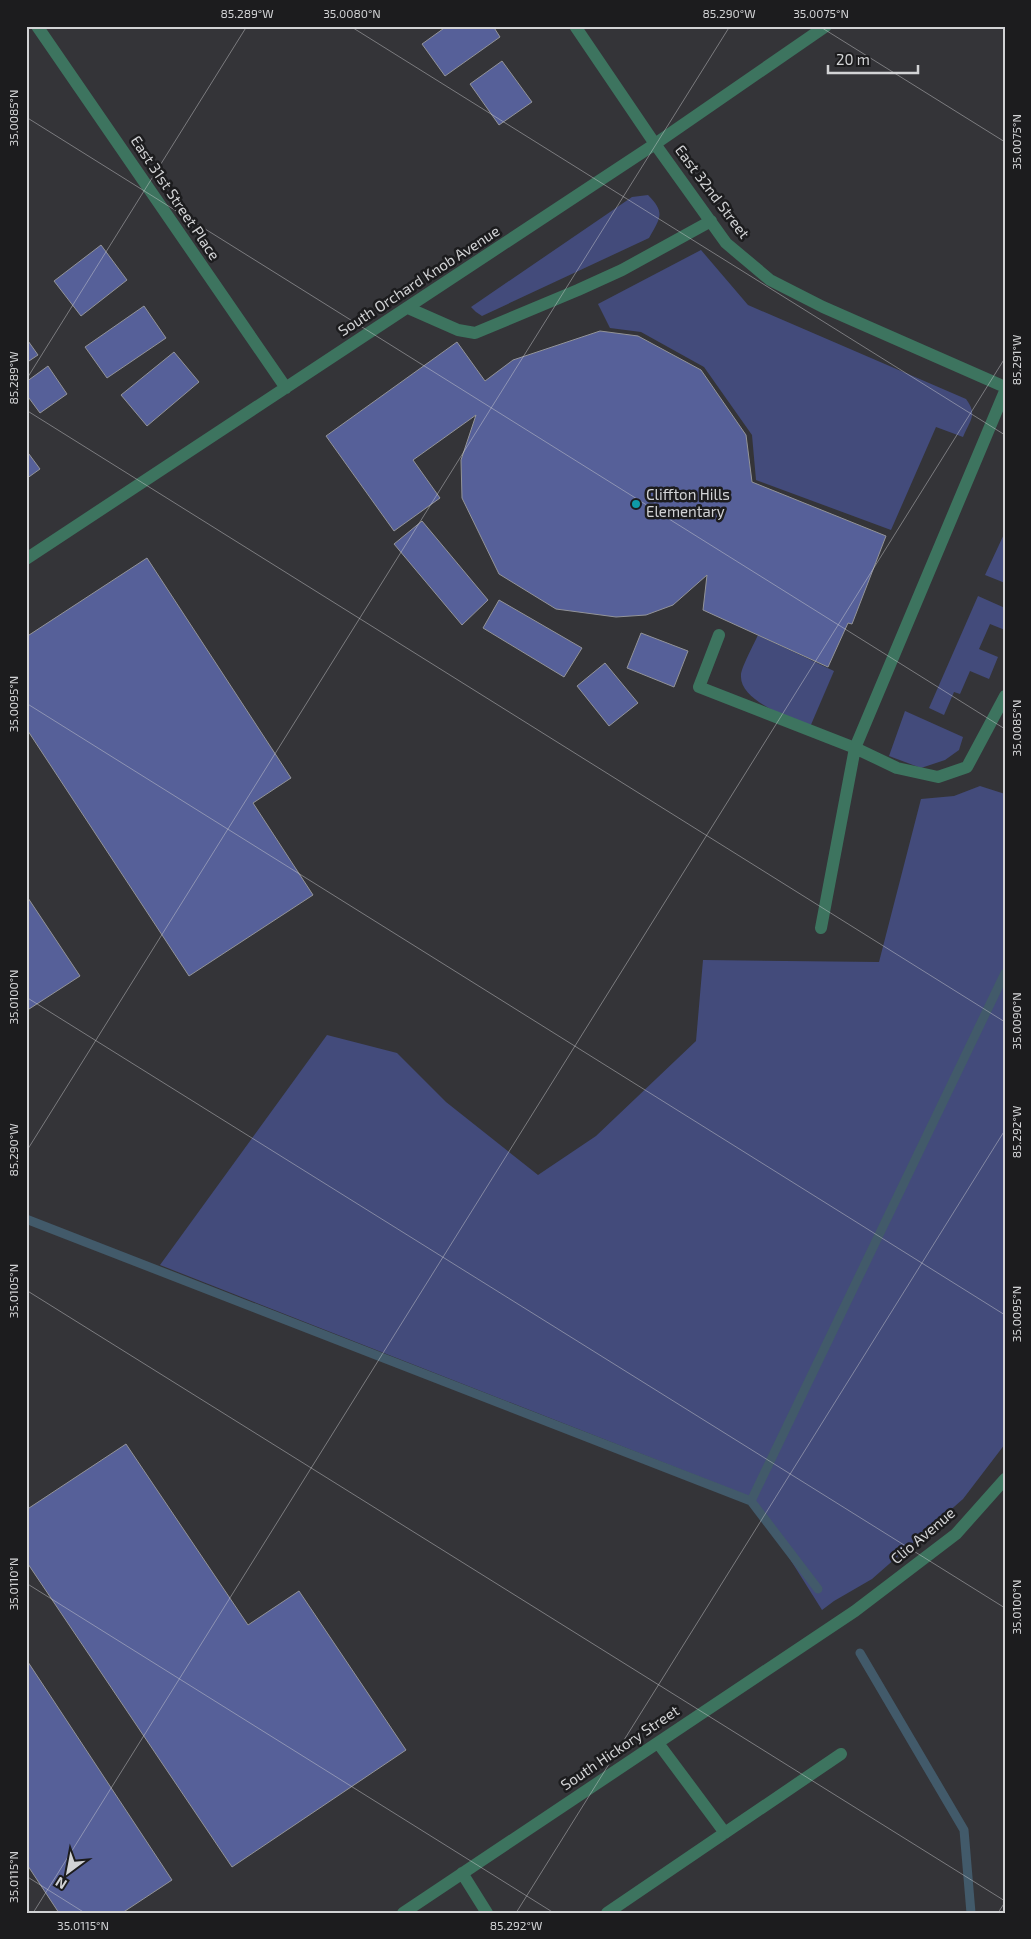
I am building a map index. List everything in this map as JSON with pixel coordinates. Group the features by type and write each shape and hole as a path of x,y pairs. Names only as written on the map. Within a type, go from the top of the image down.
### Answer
{"street":[{"name":"East 31st Street Place","path":"37,26 286,388"},
{"name":"East 32nd Street","path":"576,26 655,144 726,243 770,280 823,307 1005,386"},
{"name":"South Orchard Knob Avenue","path":"26,559 655,144 826,26"},
{"path":"408,308 458,330 475,333 622,270 711,221"},
{"path":"821,928 855,748 1005,391"},
{"path":"720,635 700,687 855,748 897,768 938,777 967,767 1005,696"},
{"name":"Clio Avenue","path":"855,1611 956,1534 1005,1479"},
{"name":"South Hickory Street","path":"403,1913 855,1611"},
{"path":"658,1743 725,1833"},
{"path":"607,1913 840,1754"},
{"path":"462,1873 487,1913"}],"shaded area":[{"path":"648,195 654,201 659,211 658,220 649,238 482,316 471,307 632,197"},
{"path":"701,250 748,305 966,399 972,409 972,418 963,437 936,427 891,530 756,480 752,435 704,367 641,332 610,328 598,304"},
{"path":"1005,532 1005,583 985,575"},
{"path":"978,596 1005,608 1005,630 990,624 979,649 998,657 989,679 970,671 960,694 954,692 944,715 929,708"},
{"path":"758,635 834,671 810,727 757,701 748,693 741,675"},
{"path":"905,711 963,737 959,750 945,760 921,768 889,756"},
{"path":"980,786 1005,794 1005,1444 963,1499 872,1579 822,1610 751,1497 160,1265 327,1035 397,1053 446,1102 538,1175 596,1136 696,1041 703,960 879,962 921,799 954,796"}],"building":[{"path":"447,26 493,26 500,37 445,76 422,44"},
{"path":"502,61 532,102 499,125 470,84"},
{"path":"101,245 127,280 81,316 54,281"},
{"path":"144,306 166,338 107,378 85,347"},
{"name":"Cliffton Hills Elementary","path":"600,331 638,336 701,370 746,435 752,482 886,536 852,624 848,623 828,667 703,610 707,575 673,605 646,615 616,617 556,609 499,574 462,498 461,460 476,415 413,460 440,498 394,531 326,436 457,342 485,381 513,360"},
{"path":"26,338 38,355 26,363"},
{"path":"174,352 199,382 147,426 121,395"},
{"path":"48,366 67,394 40,413 26,394 26,382"},
{"path":"26,450 40,469 26,479"},
{"path":"422,521 488,600 462,625 394,544"},
{"path":"147,558 291,778 253,803 313,895 189,976 26,728 26,637"},
{"path":"499,600 582,648 564,677 483,628"},
{"path":"641,633 688,651 674,687 627,668"},
{"path":"605,663 638,703 609,726 577,686"},
{"path":"26,895 80,976 26,1011"},
{"path":"126,1444 248,1625 299,1591 406,1750 232,1867 26,1561 26,1510"},
{"path":"26,1659 172,1880 122,1913 59,1913 26,1863"}],"waterway":[{"path":"751,1501 1005,973"},
{"path":"26,1219 751,1501 818,1589"},
{"path":"860,1653 964,1830 971,1913"}],"place":[{"name":"Cliffton Hills Elementary","path":"636,504"}]}
